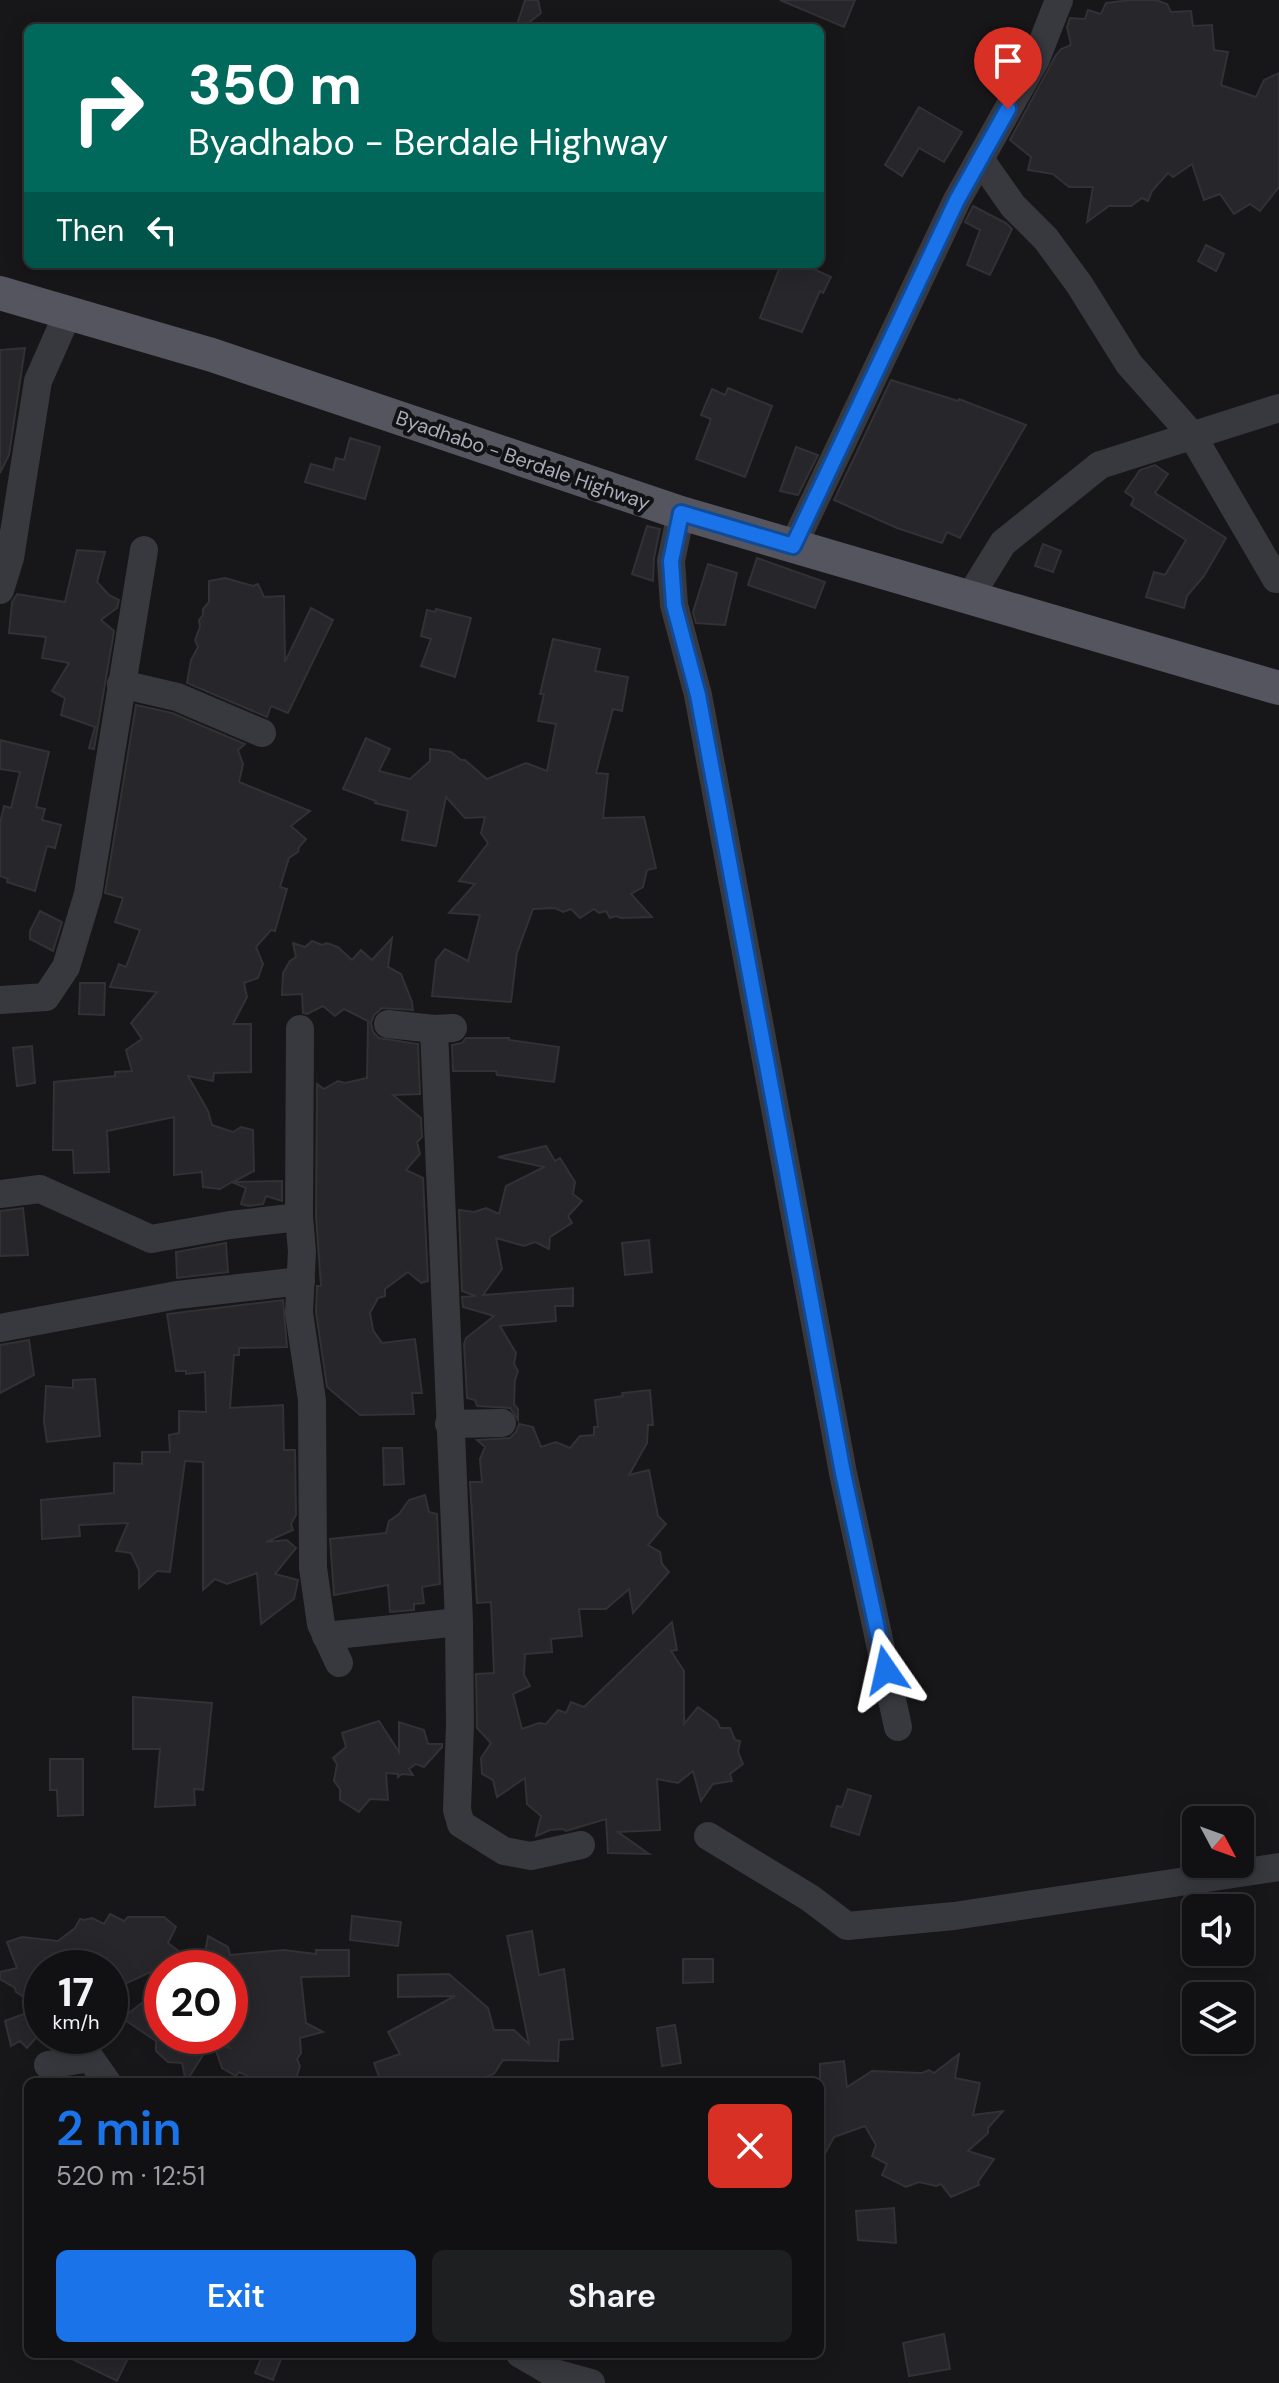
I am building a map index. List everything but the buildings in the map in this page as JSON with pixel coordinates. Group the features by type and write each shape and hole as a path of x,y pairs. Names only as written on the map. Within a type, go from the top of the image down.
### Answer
{"main road":[{"name":"Byadhabo - Berdale Highway","path":"0,293 212,355 681,513 1279,688"}],"street":[{"path":"793,546 957,200 1036,59 1059,0"},
{"path":"980,159 1013,206 1046,239 1079,284 1129,364 1192,435 1278,578"},
{"path":"0,590 10,558 38,381 68,313"},
{"path":"969,598 1003,543 1100,465 1279,408"},
{"path":"681,513 671,561 674,605 698,695 843,1473 898,1727"},
{"path":"0,1000 46,997 66,967 88,894 144,550"},
{"path":"121,684 177,697 262,733"},
{"path":"388,1024 444,1028 449,1424 459,1622 457,1810 461,1824 504,1851 531,1856 581,1845"},
{"path":"300,1029 299,1217 302,1251 299,1313 312,1400 313,1568 321,1624 339,1663"},
{"path":"0,1194 40,1189 151,1239 299,1217"},
{"path":"0,1328 177,1295 301,1281"},
{"path":"449,1424 502,1423"},
{"path":"326,1636 459,1622"},
{"path":"708,1836 810,1898 847,1926 954,1916 1279,1867"},
{"path":"48,2065 90,2058 104,2078"},
{"path":"527,2358 551,2372 591,2383"}],"route":[{"path":"886,1670 843,1473 698,695 674,605 671,561 681,513 793,546 957,200 1008,109"}]}
